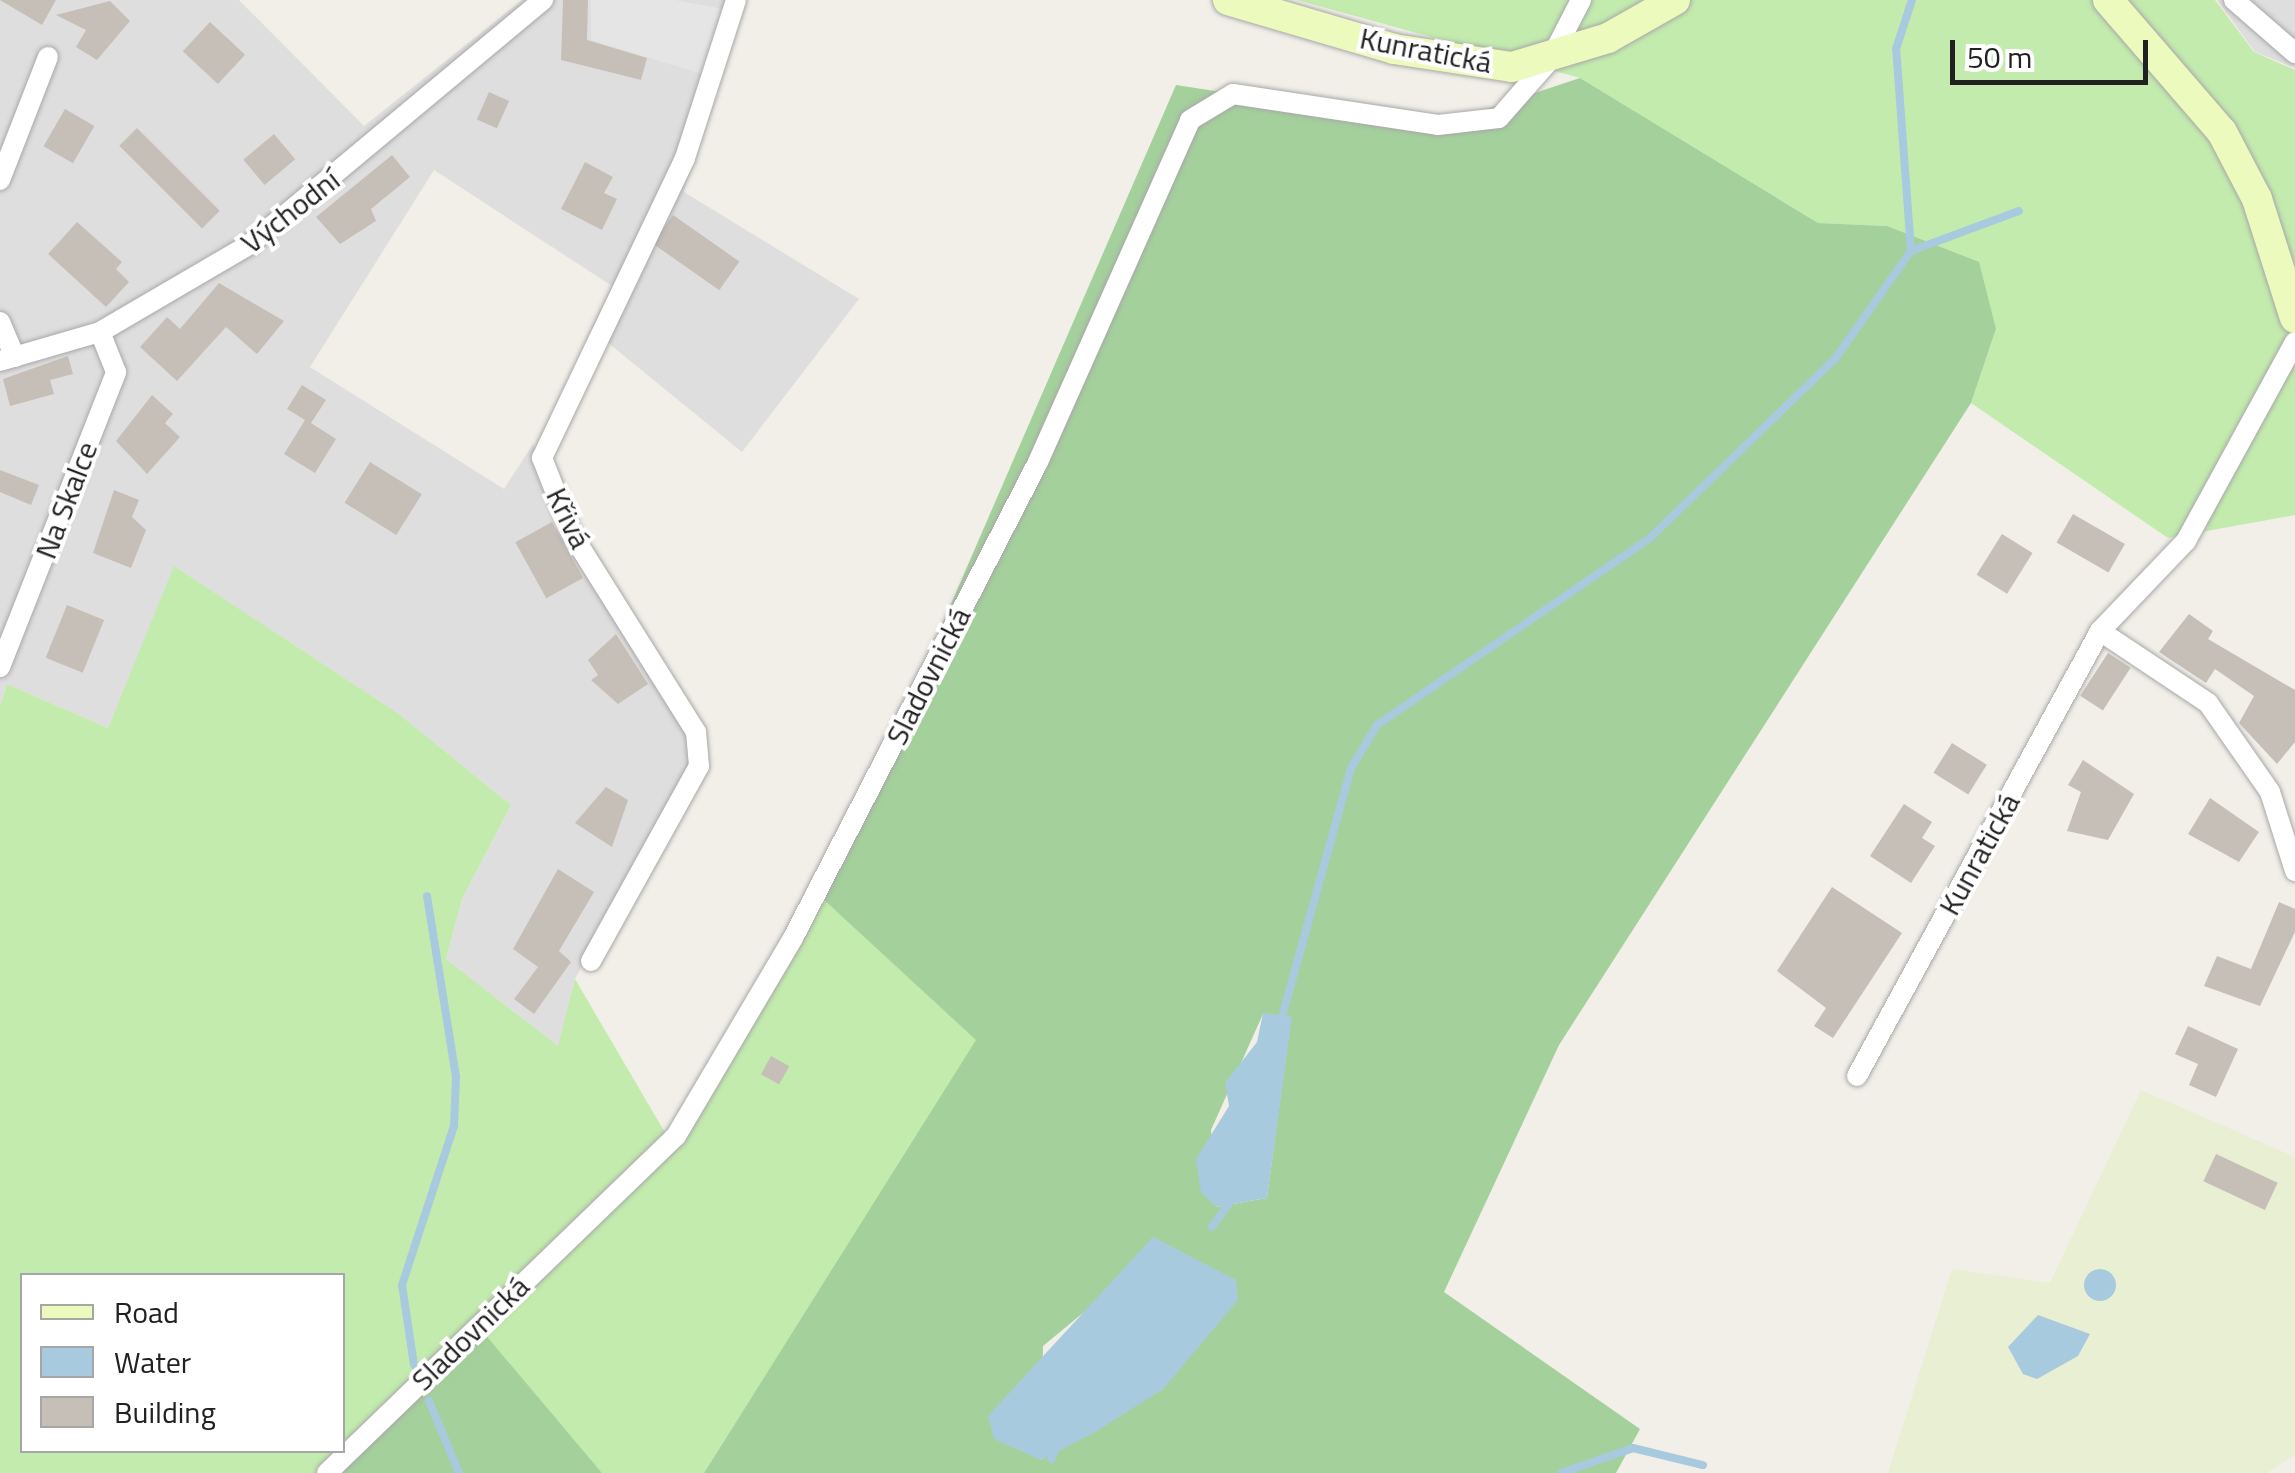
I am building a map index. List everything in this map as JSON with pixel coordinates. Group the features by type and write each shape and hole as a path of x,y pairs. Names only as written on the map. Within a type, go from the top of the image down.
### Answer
{"street":[{"name":"Východní","path":"7,359 100,332 249,245 543,0"},
{"name":"Křivá","path":"591,961 699,766 696,732 572,534 542,458 686,158 736,0"},
{"name":"Kunratická","path":"1228,0 1394,48 1485,65 1550,60 1675,0"},
{"name":"Sladovnická","path":"327,1473 676,1136 793,938 1038,462 1190,120 1233,94 1438,125 1499,118 1550,60 1581,0"},
{"path":"2234,0 2295,52"},
{"path":"2120,3 2222,132 2256,199 2295,318"},
{"path":"0,180 48,57"},
{"path":"0,322 7,359"},
{"name":"Na Skalce","path":"0,668 116,372 100,332"},
{"name":"Kunratická","path":"1857,1076 2100,631 2186,540 2295,342"},
{"path":"2100,631 2208,702 2270,792 2295,871"}],"shaded area":[{"path":"0,0 239,0 364,126 522,0 738,0 684,192 859,299 742,452 591,329 612,286 434,170 310,367 504,489 533,444 689,737 689,768 575,979 559,1047 446,959 462,899 511,805 399,714 175,567 108,728 7,684 0,706"},
{"path":"591,0 675,0 724,9 702,74 591,40"},
{"path":"2217,0 2295,0 2295,68 2255,52"}],"green space":[{"path":"1297,0 2215,0 2254,52 2295,70 2295,515 2168,538 1971,403 1996,329 1887,226 1818,223 1580,78"},
{"path":"1580,78 1818,223 1887,226 1979,262 1996,329 1971,403 1559,1045 1444,1292 1640,1429 1616,1473 704,1473 976,1040 823,899 1176,85 1438,125","holes":["1263,1014 1291,1017 1267,1198 1216,1207 1211,1130","1153,1237 1163,1389 1041,1460 1043,1346 1118,1284"]},
{"path":"174,566 399,714 511,805 462,899 446,959 558,1046 575,979 674,1148 823,899 977,1040 704,1473 602,1473 483,1333 325,1473 0,1473 0,706 7,684 108,728"},
{"path":"2141,1090 2295,1157 2295,1455 2267,1473 1888,1473 1952,1269 2050,1283"},
{"path":"483,1332 602,1473 325,1473"}],"water":[{"path":"1263,1013 1292,1017 1267,1198 1216,1207 1201,1192 1196,1159 1229,1106 1225,1083 1257,1042"},
{"path":"1153,1237 1236,1280 1238,1300 1163,1389 1097,1431 1041,1460 994,1439 988,1416"},
{"path":"2100,1269 2112,1273 2116,1285 2112,1297 2100,1301 2088,1297 2084,1285 2088,1273"},
{"path":"2038,1315 2090,1334 2078,1356 2037,1379 2023,1374 2008,1347"}],"building":[{"path":"0,0 56,0 42,25"},
{"path":"563,0 588,0 587,40 647,58 641,80 561,60"},
{"path":"110,1 130,21 97,60 76,47 86,30 56,15"},
{"path":"210,22 245,55 218,84 183,51"},
{"path":"489,92 509,101 497,128 477,119"},
{"path":"65,109 94,126 73,163 44,146"},
{"path":"137,128 220,211 202,228 119,146"},
{"path":"274,134 295,159 265,185 243,160"},
{"path":"392,155 410,177 371,209 376,221 340,244 316,217"},
{"path":"585,162 613,177 604,193 617,199 602,230 561,209"},
{"path":"673,215 739,261 719,290 653,244"},
{"path":"77,222 122,262 116,269 129,282 106,307 48,254"},
{"path":"219,283 284,321 257,354 226,327 177,381 140,347 167,317 180,329"},
{"path":"68,356 73,374 50,380 54,394 10,406 3,379"},
{"path":"302,385 326,400 311,423 336,439 315,473 284,454 305,420 287,409"},
{"path":"152,395 173,414 165,423 180,437 147,474 116,441"},
{"path":"370,462 422,494 396,535 345,503"},
{"path":"0,470 39,485 31,505 0,492"},
{"path":"114,490 139,500 132,517 146,530 131,568 93,553"},
{"path":"2073,514 2125,544 2108,573 2056,543"},
{"path":"552,522 583,578 546,598 515,542"},
{"path":"2002,534 2033,553 2007,594 1977,575"},
{"path":"67,605 104,620 83,673 46,658"},
{"path":"2189,614 2213,631 2208,639 2295,690 2295,742 2277,764 2239,723 2254,696 2215,669 2206,683 2159,652"},
{"path":"616,634 648,684 618,704 591,680 598,675 588,660"},
{"path":"2108,653 2131,668 2103,710 2080,696"},
{"path":"1952,743 1987,765 1968,794 1933,773"},
{"path":"2083,760 2134,794 2108,840 2067,831 2081,792 2068,785"},
{"path":"606,787 628,800 612,847 575,823"},
{"path":"2210,798 2259,832 2239,862 2188,834"},
{"path":"1904,804 1932,822 1922,838 1935,846 1911,883 1870,856"},
{"path":"558,869 594,892 559,951 571,962 534,1014 514,999 538,967 513,949"},
{"path":"1832,887 1902,933 1833,1038 1814,1026 1826,1008 1777,971"},
{"path":"2279,902 2295,909 2295,932 2260,1006 2204,986 2217,956 2251,969"},
{"path":"2188,1026 2238,1049 2216,1097 2189,1085 2198,1064 2175,1054"},
{"path":"771,1056 789,1066 779,1085 761,1074"},
{"path":"2216,1154 2278,1183 2265,1210 2203,1181"}],"waterway":[{"path":"1280,1024 1351,768 1377,725 1650,538 1835,359 1911,251 1896,49 1912,0"},
{"path":"1911,251 2019,211"},
{"path":"414,1365 402,1285 454,1126 456,1077 427,896"},
{"path":"1212,1227 1231,1201"},
{"path":"429,1401 459,1473"},
{"path":"1051,1459 1058,1444"},
{"path":"1561,1473 1633,1448 1703,1465"}]}
